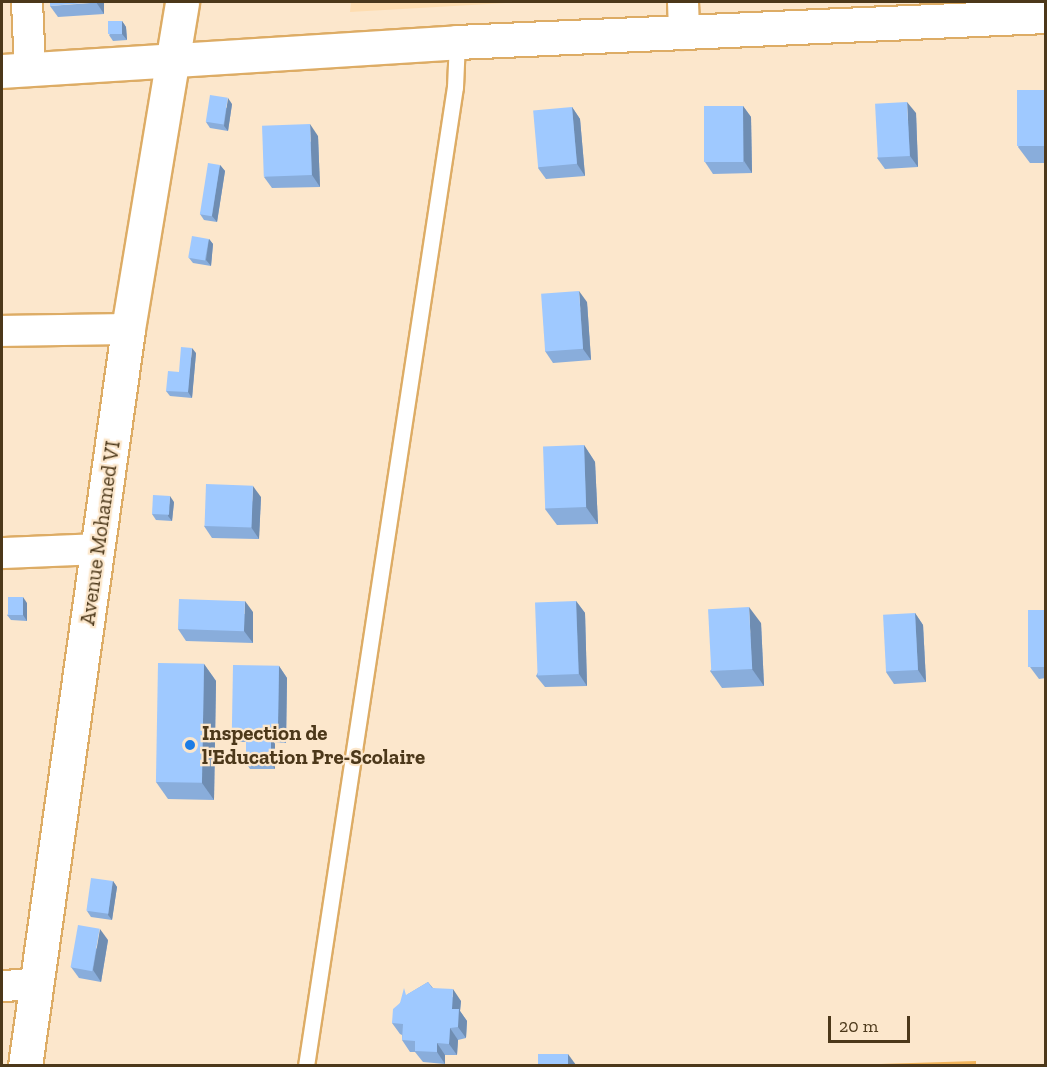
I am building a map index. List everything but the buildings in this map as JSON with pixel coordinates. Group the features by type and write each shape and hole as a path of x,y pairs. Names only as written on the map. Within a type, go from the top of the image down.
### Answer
{"street":[{"path":"27,2 16,70 173,62 457,42 684,34 1046,16"},
{"name":"Avenue Mohamed VI","path":"25,1065 128,329 182,2"},
{"path":"683,2 684,34"},
{"path":"2,331 128,329"},
{"path":"2,553 97,549"},
{"path":"2,986 37,984"}],"lane":[{"path":"306,1065 455,87 457,42"}],"shaded area":[{"path":"351,2 525,2 350,12"},
{"path":"976,1061 976,1066 848,1065"}],"place":[{"name":"Inspection de l'Education Pre-Scolaire","path":"190,745"}]}
